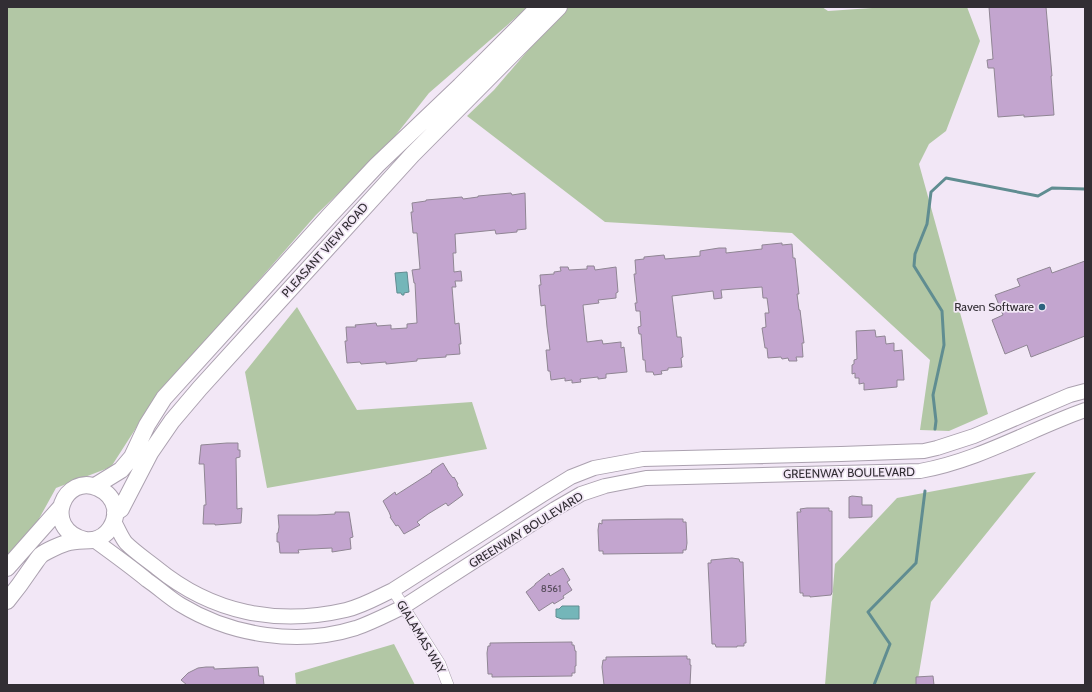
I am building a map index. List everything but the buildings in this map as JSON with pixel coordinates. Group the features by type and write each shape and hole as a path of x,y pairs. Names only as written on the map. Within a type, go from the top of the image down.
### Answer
{"main road":[{"name":"PLEASANT VIEW ROAD","path":"95,486 121,470 132,457 147,425 164,398 331,214 377,165 460,86 539,7"},
{"name":"PLEASANT VIEW ROAD","path":"115,518 150,453 172,421 200,388 412,155 559,7"},
{"path":"7,601 42,554 66,543 90,540 103,536 110,530 115,518 114,504 110,496 95,486 86,485 78,487 64,498 60,516 63,525 68,532 76,538 90,540"},
{"path":"7,568 61,507"}],"street":[{"name":"GREENWAY BOULEVARD","path":"115,518 125,542 173,581 200,596 251,614 298,617 347,610 394,590 571,477 594,468 643,459 849,454 924,450 944,446 974,436 1070,395 1085,391"},
{"name":"GREENWAY BOULEVARD","path":"90,540 181,605 223,625 248,632 275,636 300,637 328,634 356,628 403,607 555,509 581,494 605,486 646,478 920,472 951,465 978,456 1085,410"},
{"name":"GIALAMAS WAY","path":"394,590 403,607 440,664 448,685"}],"shaded area":[{"path":"7,7 528,7 429,93 388,145 316,215 154,400 111,467 56,488 30,535 7,559"},
{"path":"565,7 822,7 828,11 887,7 967,7 980,41 946,131 929,144 919,164 988,414 949,431 920,430 930,360 792,233 605,222 467,116 494,90"},
{"path":"407,272 409,292 402,295 401,293 397,293 395,273"},
{"path":"297,307 357,410 472,402 487,449 267,488 245,372"},
{"path":"1036,472 931,602 917,685 825,685 835,564 897,498"},
{"path":"562,606 579,606 579,619 562,619 556,617 556,609 559,609"},
{"path":"394,644 415,685 296,685 295,673"}],"waterway":[{"path":"935,429 936,421 933,395 944,345 942,311 914,266 915,254 927,224 931,192 946,178 1038,196 1052,188 1085,189"},
{"path":"874,685 890,644 868,612 916,563 925,491"}],"place":[{"name":"Raven Software","path":"1042,307"}]}
